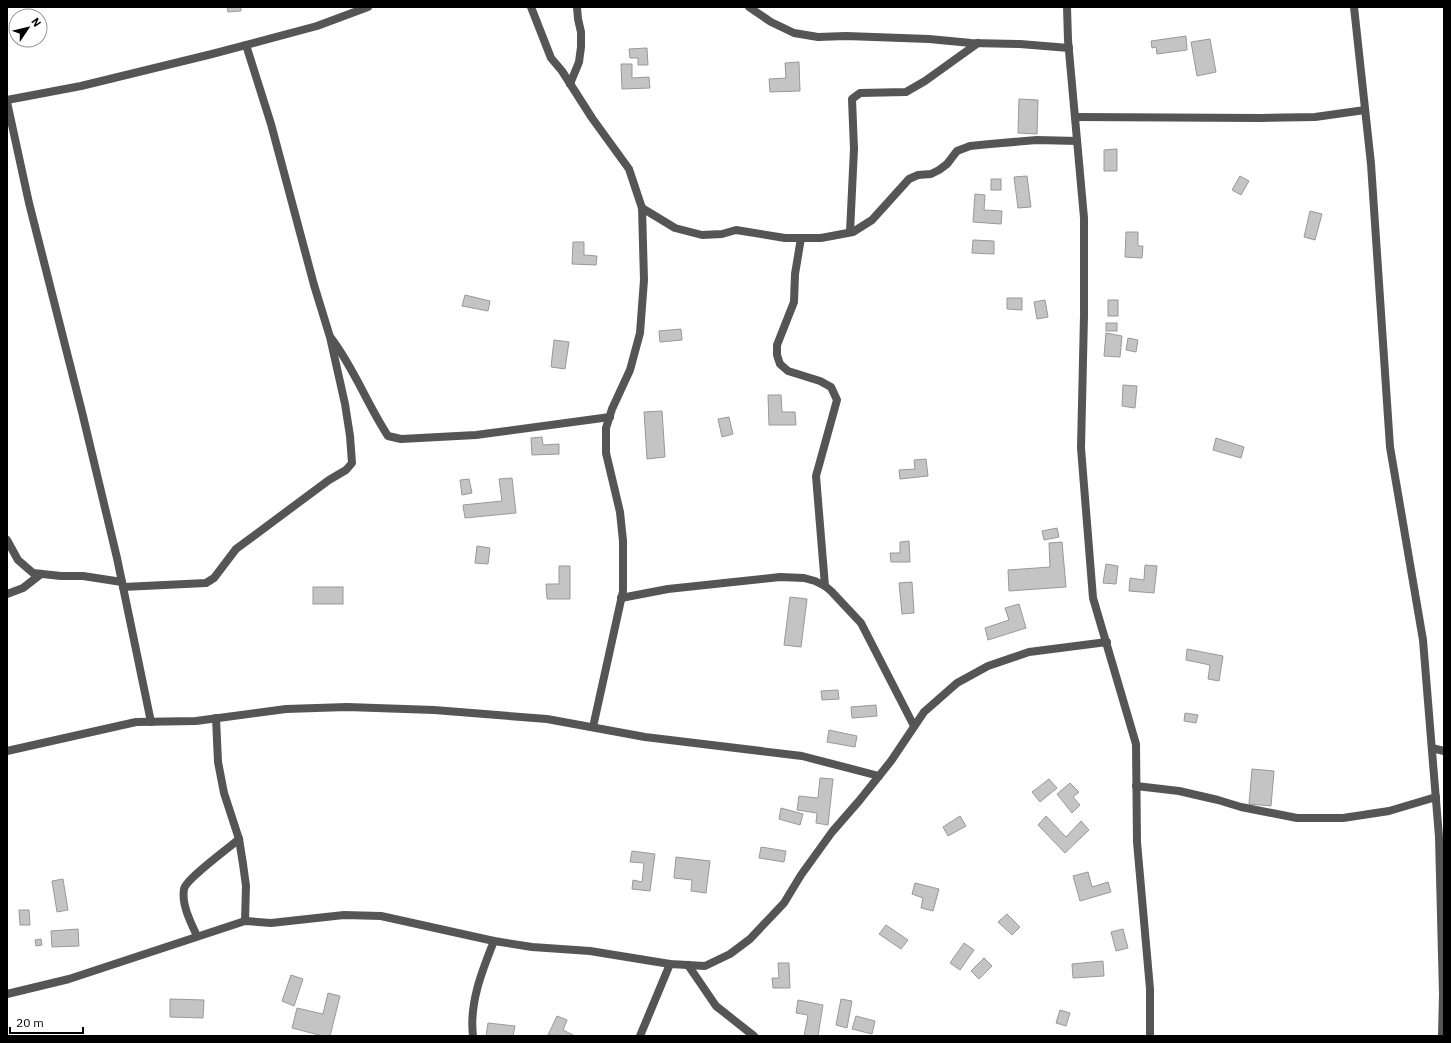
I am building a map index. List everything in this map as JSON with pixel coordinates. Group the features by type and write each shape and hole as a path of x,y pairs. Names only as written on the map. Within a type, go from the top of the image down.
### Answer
{"street":[{"path":"151,722 123,585 82,412 29,203 7,101 81,86 246,45 317,26 368,7"},
{"path":"531,7 551,58 629,170 642,208 644,280 640,333 630,370 606,428 606,453 620,512 623,541 623,591 593,727"},
{"path":"570,84 579,62 581,47 582,32 578,19 577,7"},
{"path":"749,7 771,22 794,33 818,37 846,36 929,39 1069,48"},
{"path":"1067,7 1069,48 1084,218 1084,316 1081,448 1093,598 1136,744 1137,842 1150,989 1150,1036"},
{"path":"1354,7 1371,164 1390,447 1423,640 1439,838 1443,973 1442,1036"},
{"path":"850,232 854,149 852,99 860,93 906,92 925,81 978,43"},
{"path":"7,540 18,560 33,573 61,576 83,576 123,585 206,583 214,578 236,549 329,480 346,470 352,463 345,404 329,335 314,285 271,124 246,45"},
{"path":"1075,117 1315,117 1365,110"},
{"path":"642,208 675,228 702,235 722,234 736,230 785,238 821,238 850,232 872,220 909,179 918,175 931,174 939,170 947,164 958,151 970,146 1038,140 1077,141"},
{"path":"801,238 795,274 794,302 777,345 777,355 780,364 788,371 820,381 831,387 837,400 816,476 825,586"},
{"path":"329,335 344,354 380,424 388,436 401,439 476,435 610,417"},
{"path":"7,594 23,588 41,574"},
{"path":"621,598 668,589 780,577 804,578 815,581 825,586 861,623 914,726"},
{"path":"7,994 68,979 246,921 271,923 344,915 381,916 494,941 532,947 590,951 670,964 705,966 730,954 750,939 784,902 832,832 860,801 891,761 924,712 957,682 988,666 1029,652 1107,642"},
{"path":"7,751 136,722 196,721 286,709 347,707 434,710 547,719 645,737 802,756 879,776"},
{"path":"216,718 218,762 224,793 239,839 244,864 246,886 246,921"},
{"path":"1432,748 1444,751"},
{"path":"1136,786 1179,791 1241,807 1297,818 1343,818 1389,811 1436,797"},
{"path":"197,936 184,901 184,888 191,877 239,839"},
{"path":"473,1036 472,1024 474,1007 480,978 494,941"},
{"path":"640,1036 670,964"},
{"path":"688,965 716,1006 754,1036"}],"building":[{"path":"227,7 241,7 241,11 228,12"},
{"path":"1186,36 1187,50 1157,54 1156,47 1152,48 1151,41"},
{"path":"1210,39 1216,72 1197,76 1191,42"},
{"path":"647,48 648,65 638,65 638,58 630,58 629,49"},
{"path":"799,62 800,91 770,92 769,79 786,78 785,63"},
{"path":"621,64 632,64 632,78 649,77 650,88 622,89"},
{"path":"1019,99 1038,100 1037,134 1018,133"},
{"path":"1117,149 1117,171 1104,171 1104,150"},
{"path":"1027,176 1031,207 1018,208 1014,177"},
{"path":"1240,176 1249,181 1241,195 1232,190"},
{"path":"991,179 1001,179 1001,190 991,190"},
{"path":"975,194 985,195 984,210 1002,211 1001,224 973,222"},
{"path":"1310,211 1322,214 1315,240 1304,237"},
{"path":"1126,232 1138,232 1138,246 1143,246 1142,258 1125,257"},
{"path":"973,240 994,241 994,254 972,253"},
{"path":"573,242 584,242 584,255 597,256 596,265 572,264"},
{"path":"465,295 490,301 488,311 462,306"},
{"path":"1007,298 1022,298 1022,310 1007,309"},
{"path":"1045,300 1048,317 1037,319 1034,302"},
{"path":"1108,300 1118,300 1118,316 1108,316"},
{"path":"1106,323 1117,323 1117,331 1106,331"},
{"path":"681,329 682,340 660,342 659,331"},
{"path":"1106,333 1122,336 1120,357 1104,356"},
{"path":"1128,338 1138,340 1136,352 1126,350"},
{"path":"554,340 569,342 565,369 551,367"},
{"path":"1123,385 1137,386 1135,408 1122,406"},
{"path":"768,395 781,395 782,412 795,412 796,425 769,425"},
{"path":"662,411 665,457 647,459 644,412"},
{"path":"729,417 733,434 722,437 718,419"},
{"path":"542,437 543,445 559,444 559,454 532,455 531,438"},
{"path":"1216,438 1244,447 1241,458 1213,450"},
{"path":"926,459 928,476 900,479 899,470 915,469 914,460"},
{"path":"512,478 516,513 465,518 463,505 502,501 499,479"},
{"path":"469,479 472,493 462,495 460,480"},
{"path":"1057,528 1059,537 1044,540 1042,531"},
{"path":"909,541 910,562 891,562 890,553 900,553 900,542"},
{"path":"1062,542 1066,587 1009,591 1008,570 1050,567 1049,543"},
{"path":"477,546 490,548 488,564 475,563"},
{"path":"1106,564 1118,566 1116,584 1103,583"},
{"path":"1145,565 1157,566 1154,593 1129,591 1130,578 1144,580"},
{"path":"559,566 570,566 570,599 547,599 546,584 559,584"},
{"path":"912,582 914,613 902,614 899,583"},
{"path":"313,587 343,587 343,604 313,604"},
{"path":"790,597 807,599 801,647 784,645"},
{"path":"1019,604 1026,628 988,640 985,628 1009,620 1005,608"},
{"path":"1187,649 1223,656 1219,681 1208,679 1210,665 1186,660"},
{"path":"838,690 839,699 822,700 821,691"},
{"path":"876,705 877,716 852,718 851,707"},
{"path":"1185,713 1198,715 1196,723 1184,721"},
{"path":"829,730 857,736 855,747 827,742"},
{"path":"1252,769 1274,771 1271,806 1249,804"},
{"path":"820,778 833,779 828,825 816,823 817,813 797,810 799,796 818,798"},
{"path":"1049,779 1057,788 1040,802 1032,792"},
{"path":"1070,783 1079,792 1073,797 1080,805 1072,813 1057,794"},
{"path":"781,808 803,814 800,825 779,819"},
{"path":"960,816 966,826 948,836 943,827"},
{"path":"1046,816 1066,837 1081,821 1089,830 1065,853 1038,825"},
{"path":"761,847 786,851 784,862 759,858"},
{"path":"632,851 655,854 650,891 632,889 633,880 642,882 644,863 630,862"},
{"path":"676,857 710,861 706,893 691,891 692,880 674,878"},
{"path":"1088,872 1092,887 1108,882 1111,892 1080,901 1073,876"},
{"path":"63,879 68,910 57,912 52,881"},
{"path":"915,883 939,889 933,911 921,908 923,898 912,894"},
{"path":"19,910 29,910 30,925 20,925"},
{"path":"1007,914 1020,927 1012,935 998,922"},
{"path":"886,925 908,940 901,949 879,934"},
{"path":"78,929 79,946 52,947 51,931"},
{"path":"1123,929 1128,948 1116,951 1111,932"},
{"path":"41,939 42,945 36,946 35,940"},
{"path":"964,943 974,950 960,970 950,963"},
{"path":"984,958 992,966 979,979 971,971"},
{"path":"1103,961 1104,976 1073,978 1072,964"},
{"path":"778,963 789,963 790,988 773,988 772,978 779,978"},
{"path":"291,975 303,979 294,1006 282,1001"},
{"path":"328,993 340,996 330,1036 323,1036 292,1028 297,1008 323,1014"},
{"path":"170,999 204,1000 203,1018 170,1017"},
{"path":"841,999 852,1001 847,1028 836,1025"},
{"path":"798,1000 823,1005 818,1036 804,1036 808,1015 796,1013"},
{"path":"1060,1010 1070,1013 1066,1026 1056,1023"},
{"path":"557,1016 567,1020 563,1030 575,1036 548,1035"},
{"path":"856,1016 875,1021 872,1034 852,1029"},
{"path":"488,1023 515,1026 513,1036 486,1036"}]}
